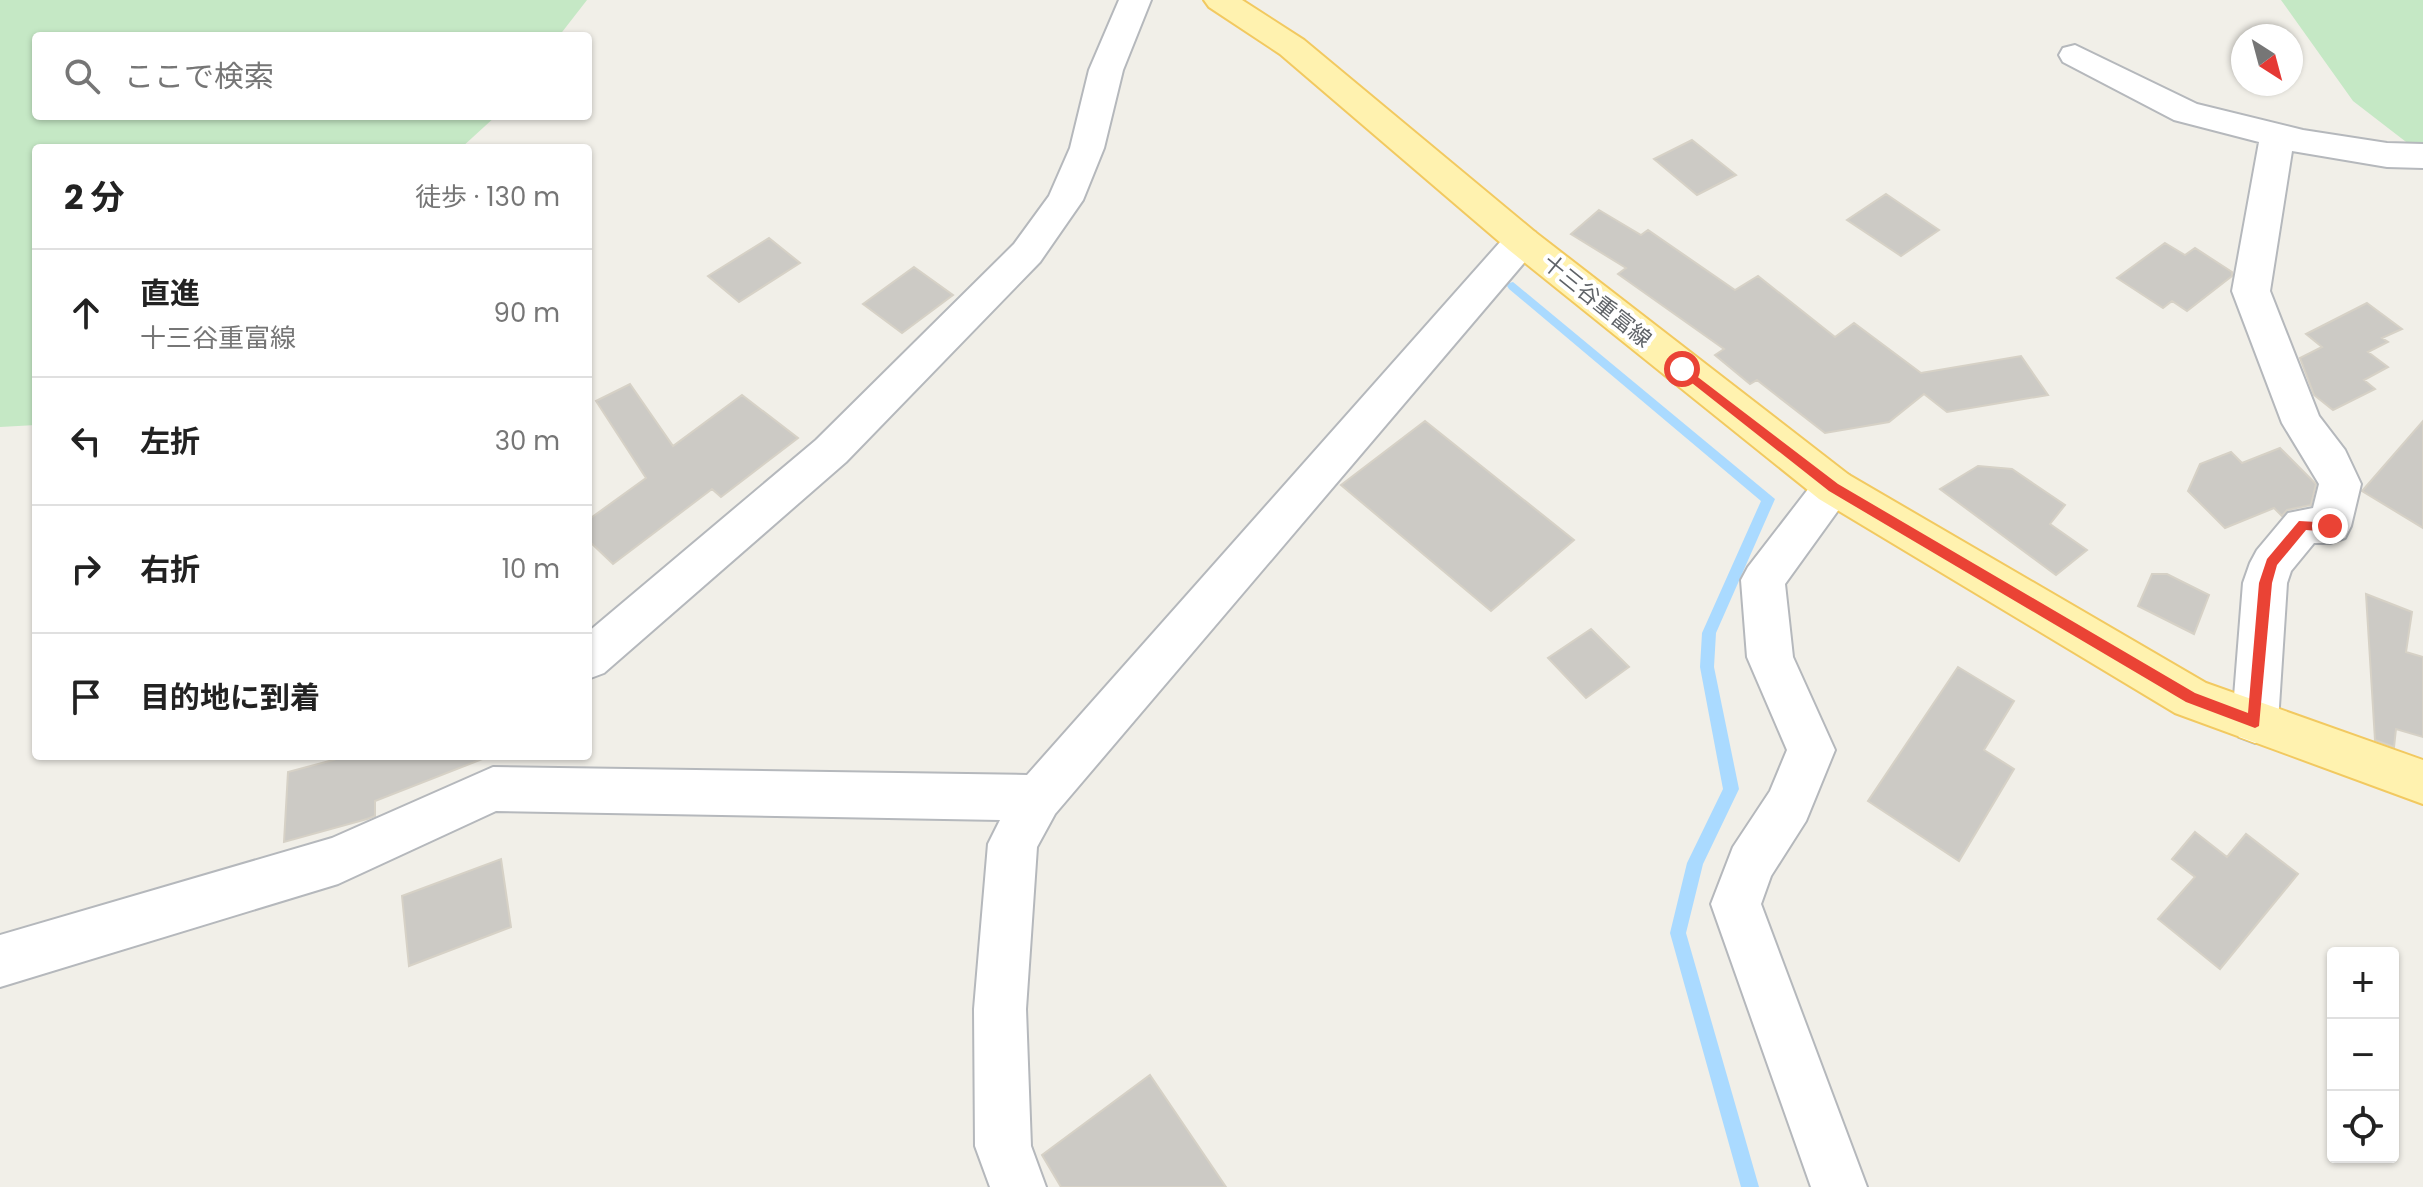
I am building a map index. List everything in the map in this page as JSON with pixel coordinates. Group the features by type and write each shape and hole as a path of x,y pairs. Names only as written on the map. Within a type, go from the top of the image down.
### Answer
{"main road":[{"name":"十三谷重富線","path":"1220,0 1292,47 1522,241 1834,487 2191,698 2423,782"}],"street":[{"path":"592,656 831,451 1027,253 1065,200 1087,148 1106,70 1135,0"},
{"path":"2075,55 2186,112 2277,136 2387,155 2423,156"},
{"path":"2255,722 2265,583 2272,563 2303,525 2330,526 2340,484 2330,462 2302,423 2251,291 2277,136"},
{"path":"1018,1187 1003,1146 1000,1009 1013,844 1038,798 1522,241"},
{"path":"1834,487 1763,580 1770,657 1811,750 1789,805 1751,864 1736,904 1839,1187"},
{"path":"0,961 338,860 501,772 1038,798"}],"green space":[{"path":"0,0 587,0 562,32 32,32 32,120 492,120 465,144 32,144 32,425 0,427"},
{"path":"2281,0 2423,0 2423,155 2353,101 2303,31 2303,24 2298,24"}],"building":[{"path":"1692,140 1736,175 1697,195 1654,159"},
{"path":"1886,194 1939,230 1901,256 1847,220"},
{"path":"1599,210 1641,235 1648,230 1735,290 1758,276 1835,337 1854,323 1921,373 2021,356 2048,395 1947,412 1924,394 1889,422 1825,433 1757,380 1750,384 1715,355 1724,349 1618,274 1626,268 1571,234"},
{"path":"769,238 800,263 739,302 708,276"},
{"path":"2165,243 2185,255 2195,248 2232,272 2232,276 2187,311 2172,301 2163,308 2117,278"},
{"path":"914,267 953,295 902,333 863,304"},
{"path":"2367,303 2402,329 2382,338 2388,342 2368,352 2388,367 2364,380 2375,389 2333,410 2314,395 2300,358 2322,347 2306,334"},
{"path":"630,384 673,446 742,395 798,438 721,497 712,489 613,564 592,544 592,517 646,478 596,401"},
{"path":"1425,421 1574,540 1491,611 1341,485"},
{"path":"2423,421 2423,528 2362,491"},
{"path":"2280,448 2316,484 2311,505 2287,510 2282,516 2274,508 2225,528 2188,491 2200,464 2231,452 2242,463"},
{"path":"1978,466 2012,469 2065,505 2050,524 2087,550 2056,575 1940,489"},
{"path":"2152,574 2167,574 2209,595 2194,634 2138,606"},
{"path":"2366,594 2412,612 2406,652 2423,657 2423,737 2396,729 2394,747 2375,740"},
{"path":"1591,629 1629,667 1586,698 1548,658"},
{"path":"1958,667 2014,701 1984,750 2014,769 1959,861 1868,801"},
{"path":"333,760 480,760 375,801 375,816 284,842 288,772"},
{"path":"2195,832 2227,857 2246,834 2298,874 2220,969 2158,919 2195,877 2172,859"},
{"path":"501,859 511,927 409,966 402,896"},
{"path":"1150,1075 1226,1187 1061,1187 1042,1155"}],"waterway":[{"path":"1513,286 1768,499 1709,633 1707,667 1731,789 1695,863 1678,933 1750,1187"}],"route":[{"path":"1682,369 1834,487 2191,698 2255,722 2265,583 2272,563 2303,525 2330,526"}]}
